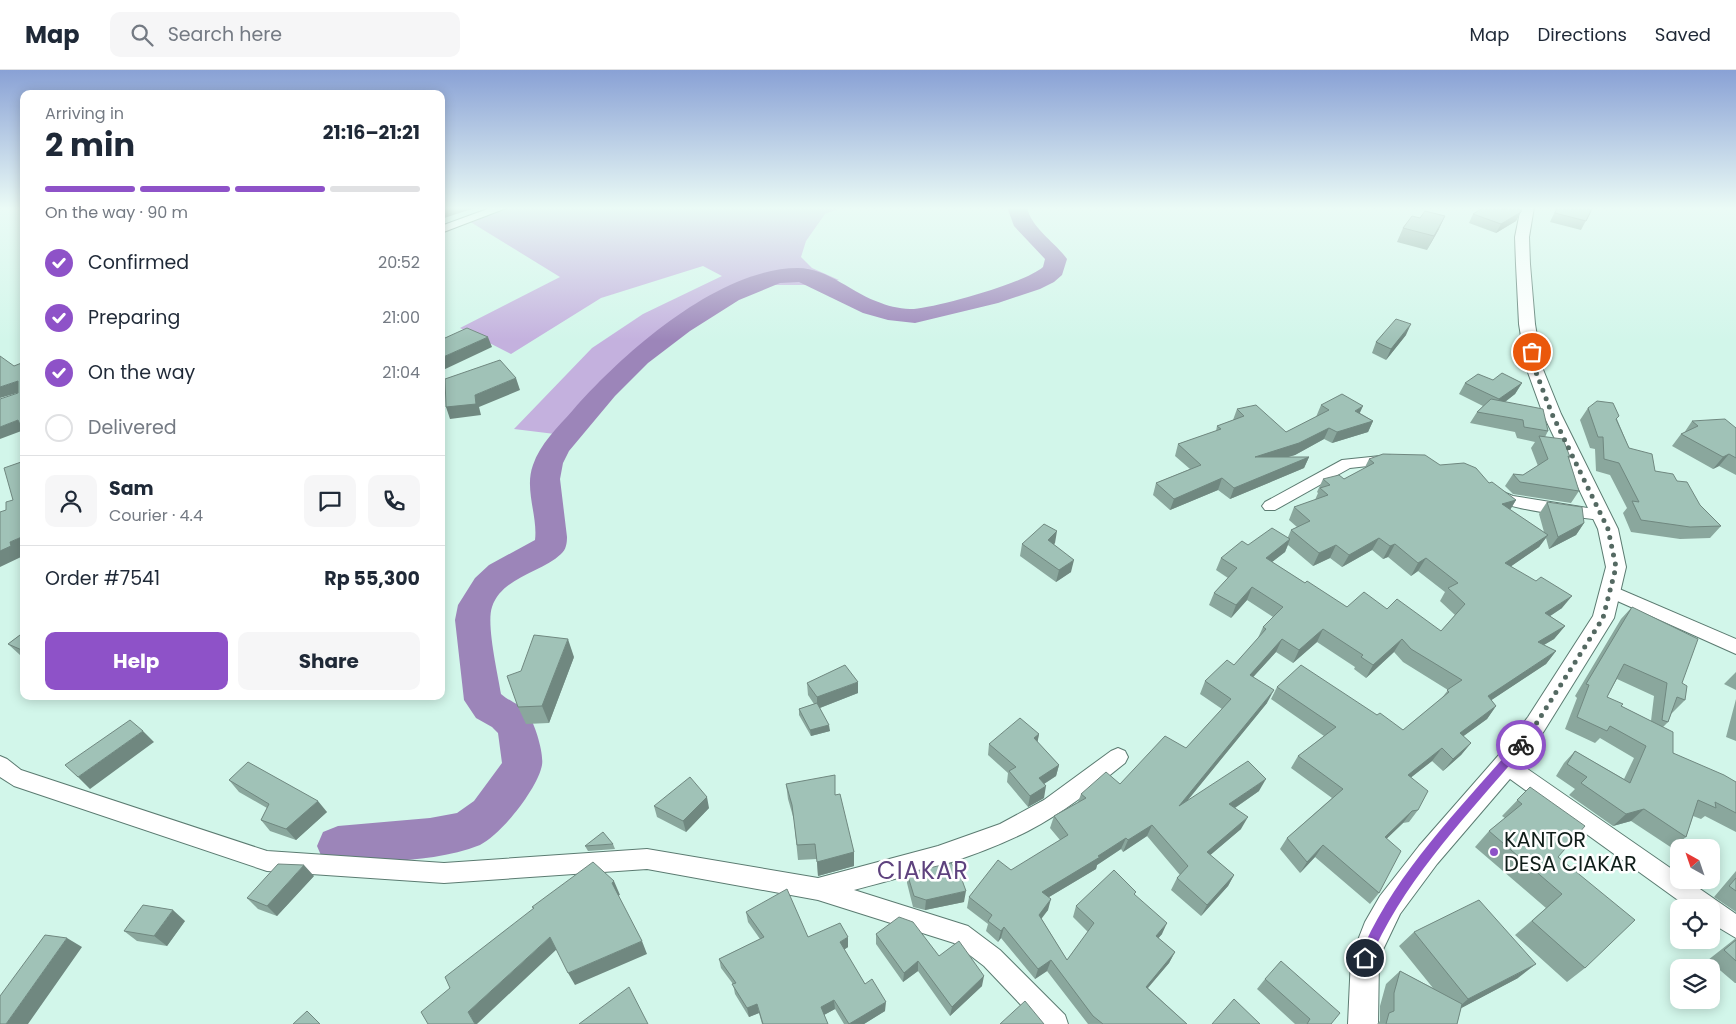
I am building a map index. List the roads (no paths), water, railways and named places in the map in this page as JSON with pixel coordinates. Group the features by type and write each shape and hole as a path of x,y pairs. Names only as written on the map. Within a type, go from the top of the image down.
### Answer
{"street":[{"path":"1363,1024 1365,958 1375,932 1390,905 1428,856 1506,765 1536,724 1603,618 1616,567 1614,547 1608,529 1552,414 1534,367 1527,324 1523,252"},
{"path":"1270,506 1348,463 1402,461"},
{"path":"1486,485 1505,499 1600,515"},
{"path":"1610,591 1736,646"},
{"path":"818,889 941,854 1006,831 1063,799 1118,757"},
{"path":"0,765 14,777 267,861 444,873 647,859 818,889 960,934 992,958 1056,1024"},
{"path":"1506,765 1695,899"},
{"path":"1720,916 1736,927"}],"waterway":[{"path":"338,846 430,838 467,830 489,814 509,788 522,765 520,744 515,726 506,716 489,707 483,700 473,620 475,605 487,587 501,574 550,546 551,527 545,479 548,463 563,439 599,397 639,358 705,309 755,284 778,277 806,276 824,283 871,308 897,315 915,316 990,298 1046,277 1054,270 1056,259 1051,252"}],"place":[{"name":"KANTOR DESA CIAKAR","path":"1494,852"}],"district":[{"name":"CIAKAR","path":"923,871"}]}
